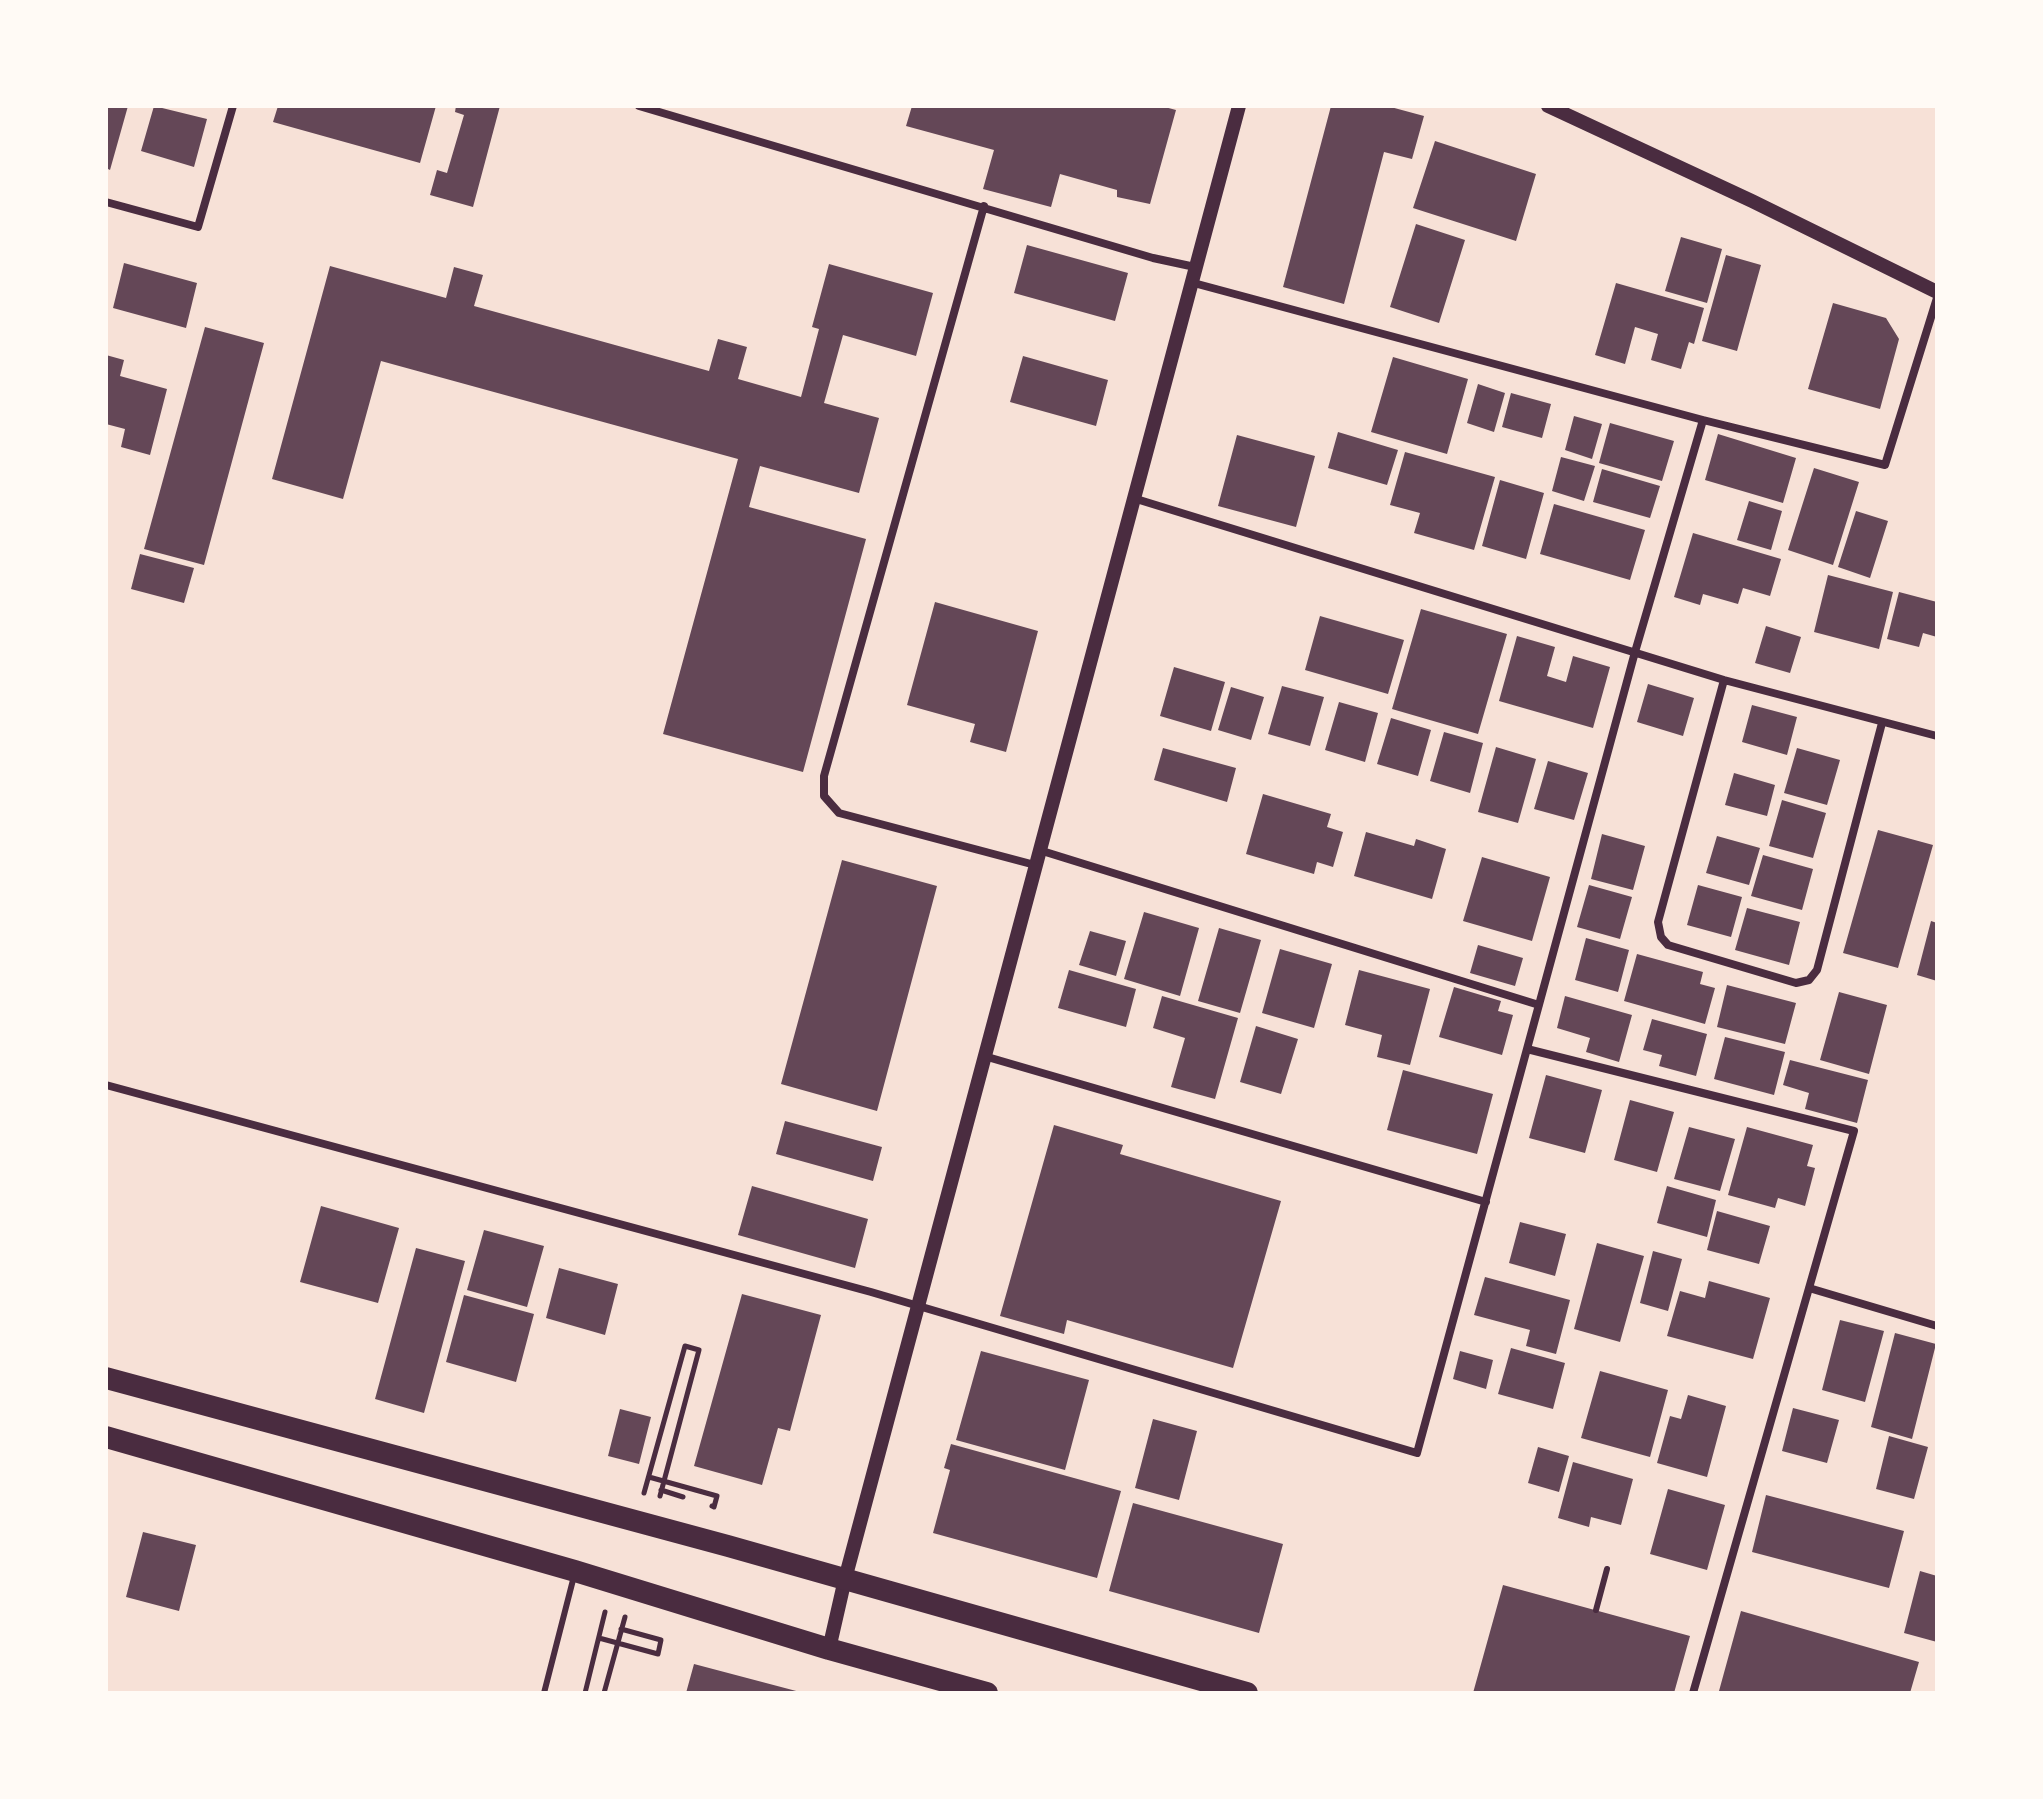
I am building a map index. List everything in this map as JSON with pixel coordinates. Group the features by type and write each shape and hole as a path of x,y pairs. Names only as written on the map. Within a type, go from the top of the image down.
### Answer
{"highway":[{"path":"106,1378 845,1579 1247,1693"},
{"path":"106,1437 575,1571 829,1649 937,1686 987,1693"}],"street":[{"path":"106,202 198,227 233,106"},
{"path":"639,106 1153,258 1195,267"},
{"path":"829,1649 845,1579 1239,106"},
{"path":"1190,282 1703,420 1885,465 1937,295 1752,201 1548,106"},
{"path":"984,206 824,776 824,796 839,813 1035,865"},
{"path":"106,1085 918,1305 1417,1453 1635,652 1703,420"},
{"path":"1133,498 1724,680 1937,736"},
{"path":"1724,680 1658,922 1661,937 1668,945 1796,983 1809,980 1817,970 1882,723"},
{"path":"1039,850 1539,1005"},
{"path":"1527,1049 1854,1131 1693,1693"},
{"path":"984,1056 1486,1202"},
{"path":"1809,1288 1937,1326"}],"lane":[{"path":"1596,1610 1607,1569"},
{"path":"544,1693 575,1571"}],"path":[{"path":"688,1499 661,1490 699,1350 685,1346 649,1477 717,1496 714,1507 701,1503"},
{"path":"585,1693 599,1638 658,1654 661,1640 621,1629 604,1693"}],"building":[{"path":"106,106 128,106 110,170 106,168"},
{"path":"154,106 207,119 194,167 141,151"},
{"path":"278,106 436,106 420,163 273,122"},
{"path":"456,106 500,106 473,207 430,195 437,170 447,173 464,115 455,112"},
{"path":"912,106 1161,106 1176,110 1150,204 1117,197 1117,190 1060,174 1051,207 983,189 994,150 906,126"},
{"path":"1331,106 1387,106 1424,116 1412,159 1384,152 1344,304 1283,287"},
{"path":"1435,141 1536,174 1516,241 1413,208"},
{"path":"1416,224 1465,240 1439,323 1390,307"},
{"path":"1681,237 1722,249 1707,303 1665,291"},
{"path":"1027,245 1128,273 1115,321 1014,293"},
{"path":"1726,255 1761,265 1737,351 1702,341"},
{"path":"124,263 197,283 186,328 113,308"},
{"path":"829,264 933,293 916,356 843,335 824,403 879,418 859,493 760,466 749,507 866,539 803,772 663,734 738,459 381,361 343,499 272,479 330,266 446,298 454,267 483,275 474,306 709,371 718,339 747,347 738,379 801,397 819,329 812,327"},
{"path":"1616,283 1704,308 1694,344 1689,342 1681,369 1651,360 1658,334 1635,327 1625,364 1595,355"},
{"path":"1833,303 1886,318 1899,339 1880,409 1808,389"},
{"path":"205,327 264,343 204,565 144,549"},
{"path":"106,355 124,360 120,376 167,389 150,455 121,447 125,429 106,424"},
{"path":"1023,356 1108,380 1096,426 1010,402"},
{"path":"1393,357 1468,379 1447,454 1371,432"},
{"path":"1478,384 1505,393 1494,432 1467,423"},
{"path":"1511,393 1551,404 1542,438 1502,427"},
{"path":"1574,416 1602,424 1592,459 1565,450"},
{"path":"1610,423 1674,441 1662,481 1599,463"},
{"path":"1338,432 1398,450 1387,485 1328,468"},
{"path":"1718,434 1796,458 1783,503 1705,480"},
{"path":"1237,435 1315,456 1296,527 1218,506"},
{"path":"1405,452 1495,477 1474,550 1414,533 1420,513 1390,505"},
{"path":"1561,457 1595,466 1584,501 1552,491"},
{"path":"1814,468 1859,482 1833,565 1788,550"},
{"path":"1602,469 1660,486 1650,518 1593,502"},
{"path":"1500,480 1544,493 1526,559 1482,546"},
{"path":"1749,501 1782,511 1771,550 1737,540"},
{"path":"1554,504 1645,530 1630,580 1540,554"},
{"path":"1856,511 1888,521 1870,578 1838,567"},
{"path":"1693,533 1781,559 1770,596 1743,588 1738,604 1703,594 1700,605 1674,597"},
{"path":"140,554 194,568 184,603 131,589"},
{"path":"1828,575 1893,592 1879,649 1814,632"},
{"path":"1899,592 1937,602 1937,637 1923,633 1919,647 1887,639"},
{"path":"935,602 1038,631 1006,752 970,742 975,724 907,705"},
{"path":"1421,609 1507,634 1478,734 1392,709"},
{"path":"1320,616 1404,640 1388,694 1305,670"},
{"path":"1766,626 1801,637 1790,673 1755,663"},
{"path":"1517,636 1555,647 1547,676 1566,682 1573,656 1610,667 1593,728 1499,701"},
{"path":"1174,667 1225,682 1211,731 1160,716"},
{"path":"1648,684 1694,698 1683,736 1637,722"},
{"path":"1282,686 1324,697 1310,746 1268,734"},
{"path":"1231,687 1264,697 1251,740 1218,730"},
{"path":"1339,702 1378,713 1365,762 1325,750"},
{"path":"1752,705 1797,717 1787,755 1742,742"},
{"path":"1391,718 1431,730 1418,776 1377,764"},
{"path":"1444,732 1483,743 1470,793 1430,781"},
{"path":"1496,747 1536,759 1518,823 1478,812"},
{"path":"1163,748 1236,768 1227,802 1154,780"},
{"path":"1797,748 1840,760 1827,805 1784,793"},
{"path":"1548,761 1588,773 1574,820 1534,809"},
{"path":"1734,773 1775,785 1767,816 1725,805"},
{"path":"1263,794 1331,814 1327,827 1343,832 1333,867 1317,862 1314,874 1246,854"},
{"path":"1782,800 1826,813 1813,858 1769,846"},
{"path":"1878,830 1933,845 1898,968 1843,953"},
{"path":"1366,832 1414,846 1416,839 1446,849 1432,899 1354,876"},
{"path":"1602,834 1645,846 1633,890 1591,879"},
{"path":"1717,836 1760,848 1749,885 1706,873"},
{"path":"1763,855 1813,869 1802,910 1751,896"},
{"path":"1482,857 1550,877 1532,941 1463,921"},
{"path":"842,860 937,886 877,1111 781,1084"},
{"path":"1589,885 1632,897 1620,939 1577,927"},
{"path":"1698,885 1742,897 1731,937 1687,925"},
{"path":"1747,908 1800,922 1789,965 1735,950"},
{"path":"1144,912 1199,928 1180,996 1124,979"},
{"path":"1931,921 1937,923 1937,981 1917,975"},
{"path":"1219,928 1261,940 1240,1013 1198,1001"},
{"path":"1090,931 1126,941 1116,976 1079,965"},
{"path":"1586,938 1629,950 1618,992 1575,980"},
{"path":"1478,945 1523,958 1515,986 1470,973"},
{"path":"1280,949 1332,964 1314,1028 1262,1013"},
{"path":"1637,954 1703,972 1700,984 1715,988 1705,1024 1624,1001"},
{"path":"1069,970 1136,989 1126,1027 1058,1008"},
{"path":"1359,970 1430,989 1410,1065 1377,1057 1382,1035 1345,1025"},
{"path":"1727,985 1796,1003 1785,1044 1717,1027"},
{"path":"1454,987 1501,1001 1498,1011 1513,1015 1502,1055 1439,1037"},
{"path":"1839,992 1887,1005 1869,1074 1820,1060"},
{"path":"1162,996 1238,1018 1215,1099 1171,1087 1185,1038 1153,1028"},
{"path":"1565,996 1632,1015 1619,1062 1586,1052 1590,1038 1557,1028"},
{"path":"1652,1019 1707,1034 1696,1076 1659,1066 1662,1055 1643,1050"},
{"path":"1256,1026 1298,1039 1281,1094 1240,1082"},
{"path":"1725,1037 1785,1052 1774,1095 1714,1079"},
{"path":"1790,1060 1868,1080 1857,1123 1805,1109 1809,1093 1783,1085"},
{"path":"1403,1070 1493,1094 1477,1154 1387,1130"},
{"path":"1546,1075 1602,1090 1585,1153 1529,1138"},
{"path":"1630,1100 1674,1112 1657,1172 1614,1160"},
{"path":"785,1121 882,1147 873,1181 776,1154"},
{"path":"1054,1125 1123,1145 1120,1154 1281,1201 1233,1368 1067,1320 1064,1334 1000,1316"},
{"path":"1689,1127 1735,1139 1720,1191 1674,1179"},
{"path":"1747,1127 1813,1145 1807,1166 1815,1168 1805,1206 1778,1198 1775,1208 1728,1195"},
{"path":"752,1186 868,1219 855,1268 738,1235"},
{"path":"1667,1186 1716,1200 1707,1237 1657,1223"},
{"path":"321,1206 399,1228 378,1303 300,1282"},
{"path":"1717,1211 1770,1226 1759,1264 1707,1250"},
{"path":"1520,1222 1566,1234 1555,1276 1509,1263"},
{"path":"484,1230 544,1246 527,1307 467,1290"},
{"path":"1597,1243 1644,1256 1620,1342 1574,1329"},
{"path":"416,1248 465,1261 424,1413 375,1399"},
{"path":"1653,1251 1682,1259 1668,1311 1640,1303"},
{"path":"559,1268 618,1284 605,1335 546,1318"},
{"path":"1485,1277 1570,1300 1556,1354 1526,1346 1530,1330 1474,1315"},
{"path":"1709,1281 1770,1298 1753,1359 1667,1336 1680,1291 1705,1298"},
{"path":"742,1294 821,1315 790,1431 778,1428 762,1485 694,1466"},
{"path":"464,1295 534,1314 516,1382 446,1362"},
{"path":"1840,1320 1884,1331 1865,1402 1822,1390"},
{"path":"1895,1333 1936,1344 1912,1439 1871,1427"},
{"path":"1511,1348 1565,1363 1553,1409 1498,1394"},
{"path":"981,1351 1089,1380 1065,1470 956,1440"},
{"path":"1460,1351 1493,1360 1486,1389 1453,1379"},
{"path":"1600,1371 1668,1390 1650,1457 1581,1438"},
{"path":"1688,1395 1726,1406 1707,1477 1657,1463 1670,1416 1681,1419"},
{"path":"1793,1408 1839,1420 1827,1463 1782,1451"},
{"path":"620,1409 651,1417 639,1464 608,1456"},
{"path":"1153,1419 1197,1431 1179,1500 1135,1488"},
{"path":"1889,1436 1928,1447 1914,1499 1876,1489"},
{"path":"951,1444 1121,1491 1097,1578 933,1533 950,1470 944,1468"},
{"path":"1538,1447 1569,1456 1559,1492 1528,1483"},
{"path":"1573,1462 1633,1479 1621,1525 1591,1517 1589,1527 1558,1518"},
{"path":"1668,1489 1725,1505 1707,1570 1650,1554"},
{"path":"1766,1495 1904,1531 1889,1588 1752,1552"},
{"path":"1133,1503 1283,1544 1259,1633 1109,1591"},
{"path":"143,1532 196,1545 179,1611 126,1597"},
{"path":"1920,1571 1937,1576 1937,1642 1904,1633"},
{"path":"1503,1585 1690,1636 1674,1693 1473,1693"},
{"path":"1741,1611 1919,1662 1910,1693 1719,1691"},
{"path":"694,1664 800,1692 800,1693 686,1693"}]}
